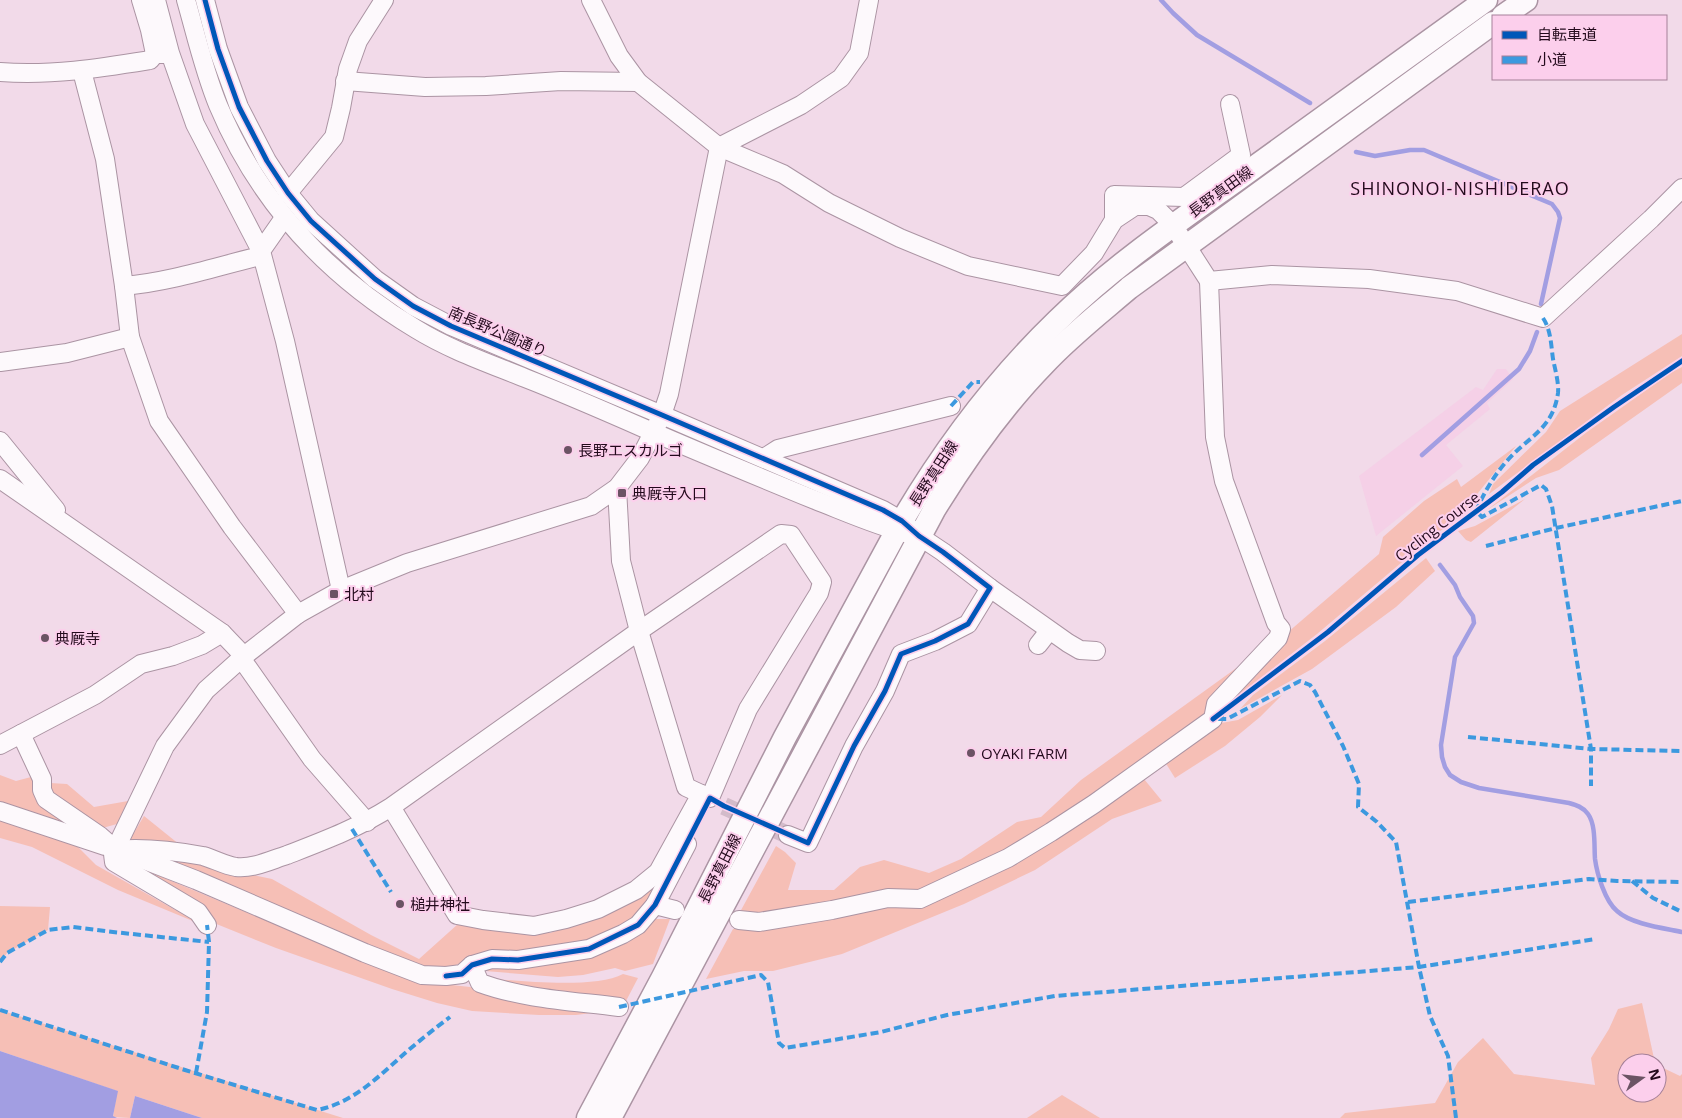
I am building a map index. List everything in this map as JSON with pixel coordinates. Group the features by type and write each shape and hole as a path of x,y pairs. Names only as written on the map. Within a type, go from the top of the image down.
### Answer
{"main road":[{"name":"長野真田線","path":"588,1118 663,977 785,737 899,526 959,433 984,400 1016,362 1082,297 1173,225 1189,204 1246,162 1486,0"},
{"path":"1504,15 1526,0"},
{"name":"長野真田線","path":"610,1118 919,536 974,447 1008,404 1044,363 1129,288 1492,24"}],"street":[{"path":"142,0 150,30 195,124 261,251 285,341 341,590"},
{"path":"156,0 163,54"},
{"name":"南長野公園通り","path":"186,0 218,105 253,173 284,218 324,261 382,308 417,330 459,351 754,475 899,526 919,536"},
{"name":"南長野公園通り","path":"204,0 218,48 239,107 264,155 288,193 311,221 375,279 413,306 451,326 883,510 899,526"},
{"path":"288,193 334,137 345,81 358,41 384,0"},
{"path":"591,0 620,56 638,82 719,147 783,174 829,203 900,238 968,266 1062,286 1094,253 1114,220 1135,206 1144,201 1189,204"},
{"path":"719,147 801,105 840,78 859,53 869,0"},
{"path":"0,72 23,74 82,71 150,60 163,54"},
{"path":"82,71 105,159 130,337 159,421 232,527 298,614"},
{"path":"345,81 425,87 486,86 561,81 638,82"},
{"path":"1230,104 1246,162"},
{"path":"207,925 198,912 114,862 113,854 165,746 206,690 242,657 298,614 341,590 406,563 591,506 617,488 640,458 662,415 669,394 719,147"},
{"path":"1209,281 1272,276 1369,279 1457,291 1543,318 1651,220 1682,188"},
{"path":"739,920 759,922 832,910 888,898 920,899 1008,858 1094,804 1213,719 1216,704 1278,638 1281,629 1276,623 1224,481 1215,437 1209,281 1173,225 1158,210 1149,206 1144,201"},
{"path":"124,286 195,273 256,257 284,218"},
{"path":"0,362 67,353 130,337"},
{"path":"764,458 778,449 951,406"},
{"path":"0,441 73,529"},
{"path":"0,479 222,633 242,657 312,759 367,822"},
{"path":"617,488 621,561 639,631 686,787 712,799"},
{"path":"0,811 116,850 196,880 422,975 446,976 462,974 472,965 492,959 518,960 589,949 638,925 655,905 712,799 748,709 819,593 822,582 791,535 781,534 367,822 329,839 266,862 247,866 236,867 204,857 138,848 116,850 100,836 46,799 42,790 42,779 21,734"},
{"path":"919,536 1049,631 1080,650 1096,651"},
{"path":"788,835 808,843 854,746 885,692 901,654 935,641 968,624 990,588"},
{"path":"1038,645 1049,631"},
{"path":"0,745 95,695 141,664 174,656 202,645 222,633"},
{"path":"391,807 457,915 534,926 598,909 636,890 658,872 712,799"},
{"path":"655,905 675,910"},
{"path":"472,965 480,983 494,988 529,995 620,1007"}],"shaded area":[{"path":"1682,334 1682,356 1622,395 1489,494 1493,484 1546,432 1560,411"},
{"path":"1682,367 1682,383 1559,470 1536,478 1487,510 1587,432 1672,372"},
{"path":"1497,369 1506,369 1513,379 1487,403 1490,409 1446,445 1463,466 1376,536 1359,476 1476,387 1483,390"},
{"path":"1516,446 1478,493 1471,508 1427,541 1317,634 1219,710 1287,633 1379,554 1383,537 1424,501 1457,479 1461,487"},
{"path":"1525,499 1471,542 1466,540 1458,531 1475,526"},
{"path":"1426,558 1435,571 1396,607 1312,669 1240,709 1253,695 1325,641"},
{"path":"1260,651 1208,718 1018,848 920,893 761,916 740,912 776,846 796,863 788,890 834,890 860,867 884,860 929,873 961,859 1017,822 1041,817 1081,780"},
{"path":"1282,695 1260,717 1225,746 1175,778 1165,762 1210,725 1238,720"},
{"path":"0,775 16,781 31,777 44,804 92,838 0,806"},
{"path":"1144,779 1162,801 1112,819 1035,870 964,904 842,954 773,971 744,971 706,979 733,929 779,926 881,907 923,905"},
{"path":"50,783 67,784 94,807 128,801 117,824 99,829 49,793"},
{"path":"144,816 185,849 129,841"},
{"path":"0,819 73,842 96,865 200,924 118,890 32,847 0,838"},
{"path":"148,853 272,879 371,935 419,959 458,924 550,933 608,913 664,875 637,918 589,943 472,959 450,967 425,968 296,918"},
{"path":"121,860 344,953 443,984 470,987 526,1001 607,1011 576,1015 539,1015 472,1011 437,1003 276,948 214,923"},
{"path":"0,906 50,907 48,930 7,953 0,962"},
{"path":"655,919 670,919 653,964 625,971 615,968 583,975 558,977 485,971 500,966 526,967 591,958 629,942"},
{"path":"623,974 638,978 626,1001 549,995 485,978 576,983 611,979"},
{"path":"1642,1003 1653,1053 1617,1053 1617,1103 1667,1103 1667,1070 1680,1076 1682,1074 1682,1118 1340,1118 1345,1113 1435,1103 1458,1062 1483,1038 1514,1074 1595,1085 1591,1058 1609,1029 1618,1009"},
{"path":"0,1010 343,1118 202,1118 135,1096 130,1118 113,1117 117,1091 0,1051"},
{"path":"0,1051 118,1091 113,1116 117,1118 0,1118"},
{"path":"1062,1095 1100,1118 1027,1118"},
{"path":"135,1096 202,1118 130,1118"}],"waterway":[{"path":"1161,0 1197,35 1310,103"},
{"path":"1356,152 1375,156 1410,150 1424,150 1552,204 1560,218 1541,304"},
{"path":"1422,455 1519,369 1530,351 1537,332"},
{"path":"1440,565 1455,585 1460,597 1473,616 1474,623 1455,657 1441,745 1442,757 1450,775 1461,782 1479,788 1569,803 1582,808 1591,819 1598,872 1602,887 1613,907 1630,919 1682,932"}],"tunnel":[{"path":"724,806 788,835"}],"marked path":[{"path":"1543,318 1549,333 1557,380 1558,393 1555,406 1545,425 1497,473 1476,511 1482,517 1541,485 1546,489 1552,506 1591,749 1591,786"},
{"path":"951,406 973,382 980,382"},
{"path":"1486,546 1556,528 1682,501"},
{"path":"619,1007 761,975 768,982 779,1043 785,1048 881,1032 947,1015 1055,996 1419,967 1396,842 1377,822 1358,807 1359,784 1343,746 1310,685 1300,681 1227,719 1215,719"},
{"path":"1468,737 1591,749 1682,751"},
{"path":"352,829 391,892"},
{"path":"1408,902 1589,879 1682,882"},
{"path":"1632,881 1653,898 1682,912"},
{"path":"196,1073 207,1012 209,942 207,925"},
{"path":"0,962 7,953 48,930 73,927 209,942"},
{"path":"1456,1118 1448,1056 1430,1016 1419,967 1596,939"},
{"path":"0,1010 185,1070 317,1110 342,1102 364,1088 450,1017"}],"cycle path":[{"path":"205,0 218,49 239,107 267,161 288,193 311,221 375,279 413,306 451,326 883,510 902,521 919,536 990,588 968,624 935,641 901,654 885,691 854,746 808,843 710,798 655,905 638,925 589,949 518,960 492,959 472,965 462,974 446,976"},
{"name":"Cycling Course","path":"1213,719 1328,632 1418,555 1502,492 1533,465 1682,361"}],"place":[{"name":"長野エスカルゴ","path":"568,450"},
{"name":"典厩寺入口","path":"622,493"},
{"name":"北村","path":"334,594"},
{"name":"典厩寺","path":"45,638"},
{"name":"OYAKI FARM","path":"971,753"},
{"name":"槌井神社","path":"400,904"}],"district":[{"name":"SHINONOI-NISHIDERAO","path":"1460,188"}]}
